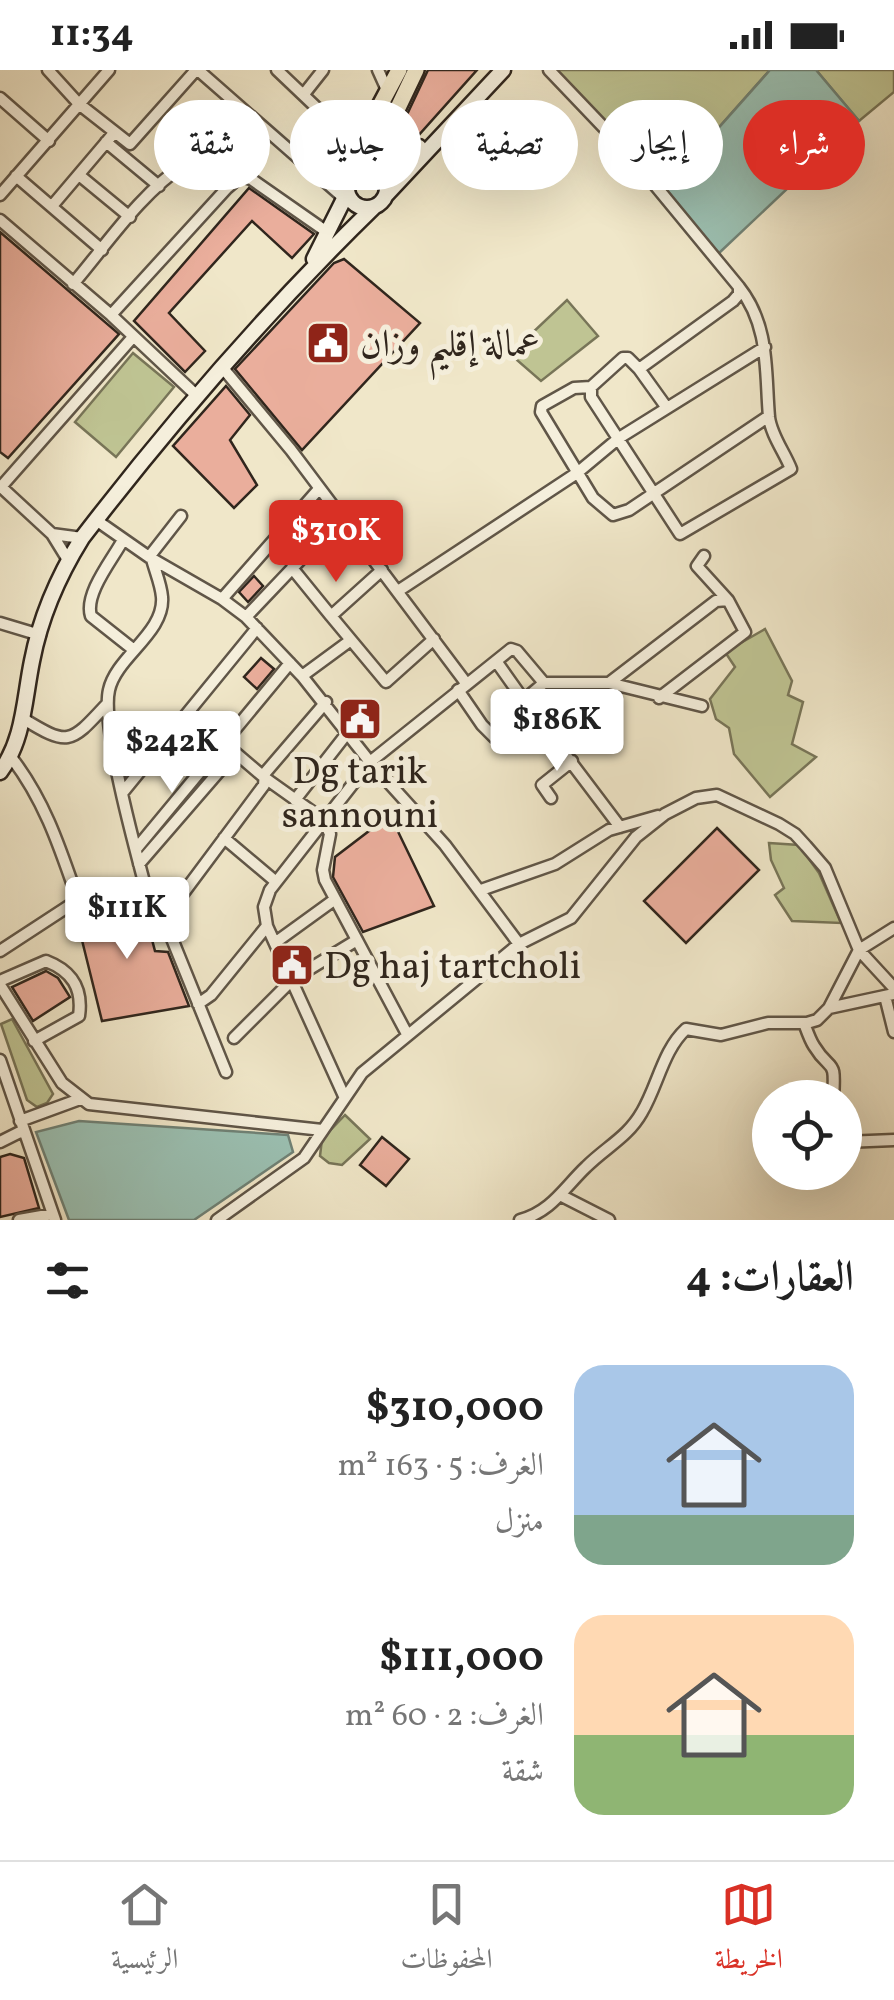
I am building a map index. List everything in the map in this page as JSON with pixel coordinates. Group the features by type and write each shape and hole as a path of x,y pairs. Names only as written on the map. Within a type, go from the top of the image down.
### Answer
{"main road":[{"path":"382,100 398,70"},
{"path":"402,100 416,70"},
{"path":"421,143 491,70"},
{"path":"421,147 504,70"},
{"path":"310,269 347,190"},
{"path":"0,772 11,757 40,634 68,560 82,538 196,395 310,269 374,207 380,190"},
{"path":"346,195 360,207 374,207"}],"street":[{"path":"48,70 154,181"},
{"path":"1,192 110,70"},
{"path":"110,137 130,144 197,70 232,100"},
{"path":"277,70 310,100"},
{"path":"304,94 322,70"},
{"path":"378,70 387,90"},
{"path":"549,70 631,156 739,286 754,311 765,348 769,416 790,467 788,474 684,534 678,532 592,397 590,387"},
{"path":"0,98 49,141"},
{"path":"270,132 346,195"},
{"path":"52,206 110,137"},
{"path":"79,174 130,217"},
{"path":"16,176 102,250"},
{"path":"111,315 241,176 328,232"},
{"path":"73,284 155,190"},
{"path":"0,220 111,315 196,395"},
{"path":"639,369 733,301 739,286"},
{"path":"68,560 52,534 0,487 133,336"},
{"path":"398,591 578,473 620,438 765,348"},
{"path":"667,408 639,369 623,358 590,387 574,388 540,409 592,498 613,516 630,510 769,416"},
{"path":"222,367 291,450 434,639 482,725 497,738 529,716 531,711 524,700"},
{"path":"222,599 318,490"},
{"path":"150,558 180,516"},
{"path":"246,617 341,517"},
{"path":"96,520 150,558 222,599 257,628 326,702 370,762 481,890 519,944"},
{"path":"52,534 82,538"},
{"path":"123,540 88,609 91,616 134,650"},
{"path":"659,698 746,632 728,600 697,566 704,556"},
{"path":"150,558 162,601 154,622 113,678 107,704 122,792 144,882 164,919 226,1072"},
{"path":"292,568 386,682 434,639"},
{"path":"331,616 382,570"},
{"path":"610,683 716,601 728,600"},
{"path":"0,623 40,634"},
{"path":"122,792 257,628"},
{"path":"302,676 351,640"},
{"path":"344,1096 268,926 264,907 276,881 370,762 496,661 513,649 544,684"},
{"path":"496,661 620,828"},
{"path":"136,848 290,662"},
{"path":"524,700 544,684 610,683 702,706"},
{"path":"164,919 264,785 266,773 326,702"},
{"path":"22,718 54,738 68,738 86,727 107,704"},
{"path":"178,724 214,756"},
{"path":"296,800 348,732"},
{"path":"224,743 324,820 330,843 322,870 334,900 407,1034"},
{"path":"139,864 236,753"},
{"path":"11,757 38,794 50,819 78,900"},
{"path":"551,798 542,785 572,761"},
{"path":"481,890 555,864 595,836 665,814 696,798 716,795 796,834 824,868 859,950 891,993 894,1032"},
{"path":"217,1220 293,1169 376,1058 519,944 571,918 636,837 665,814"},
{"path":"224,838 276,881"},
{"path":"0,951 78,900 144,882"},
{"path":"276,942 334,900"},
{"path":"198,1004 212,995 268,926"},
{"path":"520,1220 542,1212 590,1163 626,1135 670,1050 686,1029 720,1035 768,1023 817,1020 829,1008 859,950 894,928"},
{"path":"234,1038 293,979 357,940"},
{"path":"34,1041 79,1016 78,985 46,960 0,983 34,1041 62,1083 80,1099 89,1104 322,1130"},
{"path":"829,1008 891,993"},
{"path":"804,1023 814,1046 832,1063 834,1080"},
{"path":"0,1060 54,1217 19,1220"},
{"path":"0,1142 22,1125 80,1099"},
{"path":"862,1141 894,1140"},
{"path":"560,1195 609,1220"}],"green space":[{"path":"549,70 770,70 723,123 723,100 598,100 598,127"},
{"path":"816,70 894,70 894,92 865,116 865,100 841,100"},
{"path":"567,300 598,336 541,381 510,354"},
{"path":"133,353 174,387 116,457 75,422"},
{"path":"765,629 792,681 788,695 803,702 792,744 816,757 770,797 734,754 729,728 716,719 710,699 735,667 725,652"},
{"path":"769,843 799,845 819,873 841,923 792,921 775,895 784,888 771,860"},
{"path":"12,1019 53,1094 47,1103 37,1107 27,1100 1,1024"},
{"path":"345,1115 370,1139 342,1165 329,1163 320,1156 322,1139"}],"shaded area":[{"path":"770,70 816,70 841,100 743,100"},
{"path":"743,100 743,190 786,190 718,254 678,221 658,196 663,190 723,190 723,123"},
{"path":"79,1121 288,1135 293,1152 194,1220 69,1220 36,1132"}],"building":[{"path":"428,70 477,70 450,100 441,100 441,110 421,133 421,100 414,100"},
{"path":"247,190 314,234 292,258 252,221 169,313 205,351 185,372 134,321"},
{"path":"0,232 119,334 8,458 0,452"},
{"name":"عمالة إقليم وزان","path":"344,259 420,323 302,450 235,369 334,263"},
{"path":"226,386 250,415 230,440 257,485 234,508 173,446"},
{"path":"254,576 263,586 248,602 239,592"},
{"path":"261,658 274,669 257,689 244,677"},
{"path":"390,815 434,906 363,932 333,877 335,857"},
{"path":"717,828 759,870 686,943 644,901"},
{"path":"140,894 155,951 168,952 189,1006 102,1021 75,912"},
{"path":"46,971 58,978 70,997 33,1021 12,987"},
{"path":"382,1137 409,1159 386,1186 360,1165"},
{"path":"10,1154 24,1158 39,1208 0,1217 0,1157"}],"place":[{"name":"عمالة إقليم وزان","path":"328,343"},
{"name":"Dg tarik sannouni","path":"360,719"},
{"name":"Dg haj tartcholi","path":"292,965"}]}
